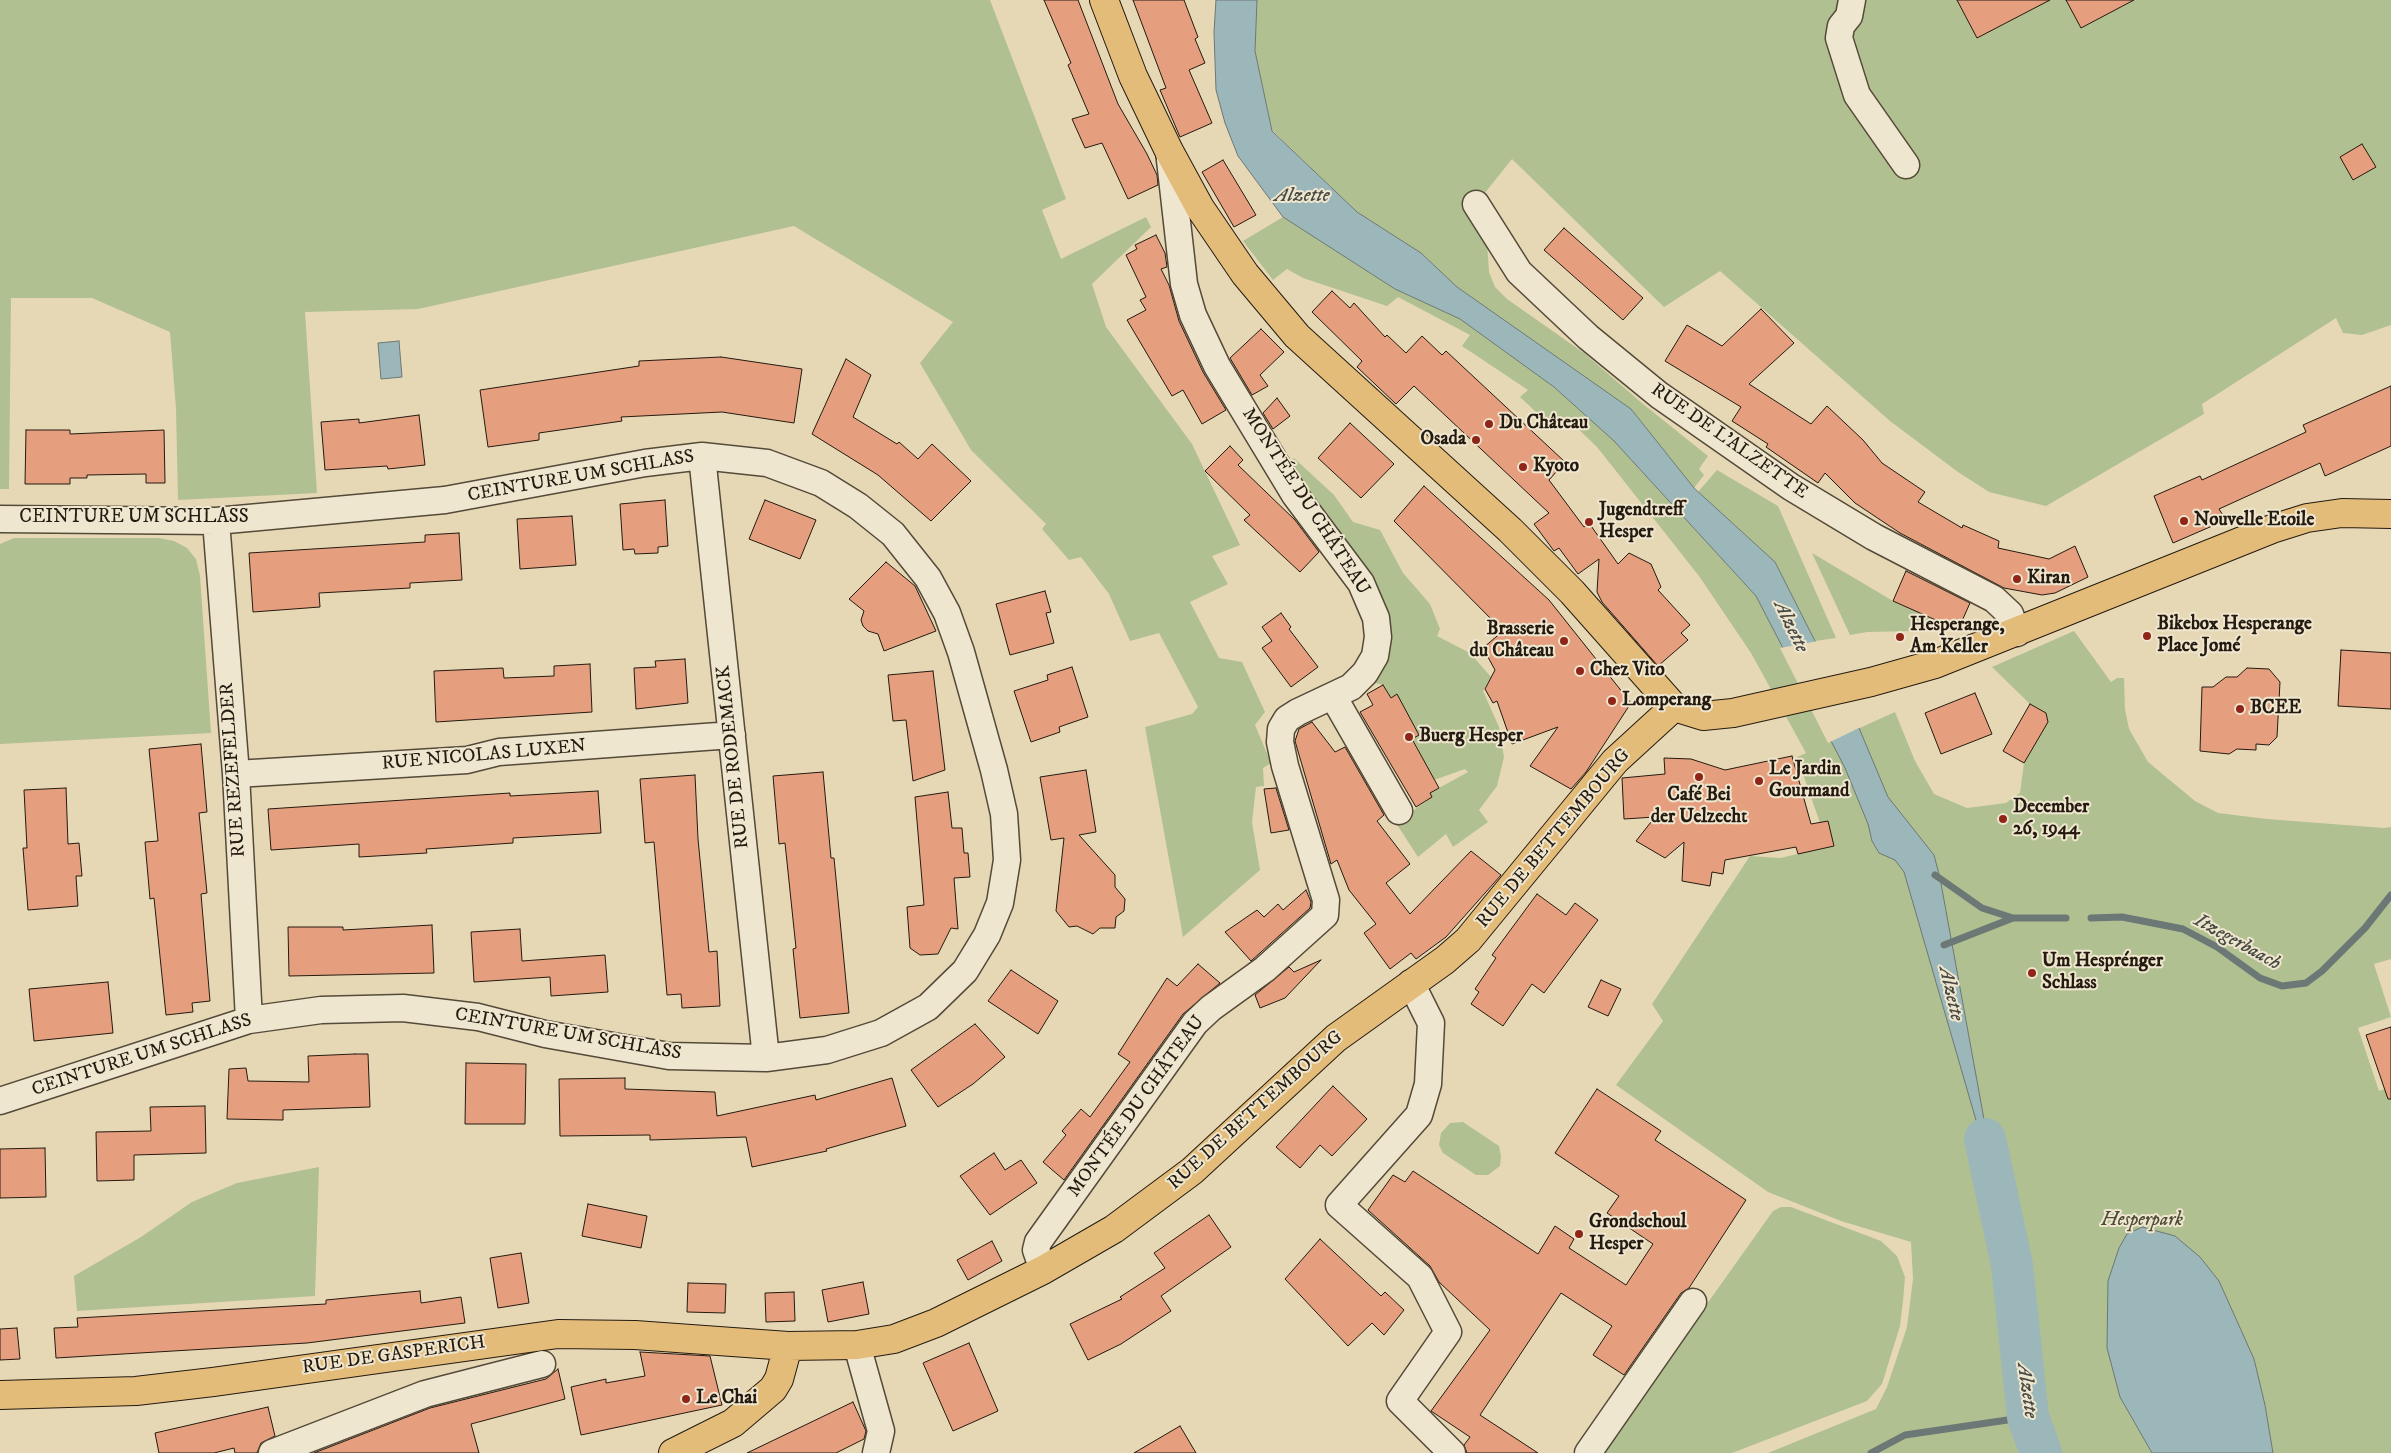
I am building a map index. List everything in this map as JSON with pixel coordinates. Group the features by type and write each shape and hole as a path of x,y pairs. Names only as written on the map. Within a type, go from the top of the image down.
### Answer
{"main road":[{"path":"1104,0 1133,76 1169,152 1200,208 1245,274 1297,336 1510,530 1572,592 1674,707 1703,716 1733,713 1935,664 2272,528 2307,518 2342,513 2391,514"},
{"name":"RUE DE BETTEMBOURG","path":"788,1346 857,1345 894,1340 936,1323 1044,1270 1114,1229 1154,1202 1226,1142 1336,1038 1468,940 1615,761 1674,707"},
{"name":"RUE DE GASPERICH","path":"0,1395 136,1391 558,1334 635,1335 788,1346"},
{"path":"673,1453 733,1423 773,1389 779,1379 788,1346"}],"street":[{"path":"1852,0 1849,16 1841,26 1839,38 1857,95 1906,165"},
{"name":"MONTÉE DU CHÂTEAU","path":"1044,1270 1036,1250 1038,1242 1195,1023 1211,1008 1265,969 1325,915 1326,900 1285,766 1280,742 1281,730 1287,719 1351,687 1365,673 1374,656 1378,637 1376,618 1361,583 1295,495 1217,366 1193,316 1184,284 1169,152"},
{"name":"RUE DE L'ALZETTE","path":"1476,204 1519,272 1588,337 1659,395 1791,487 1874,537 1994,599 2010,614 2017,632"},
{"name":"CEINTURE UM SCHLASS","path":"0,519 216,521 445,500 645,463 702,456 767,463 821,483 858,506 893,534 928,578 947,613 964,661 1004,814 1007,860 1000,903 986,935 965,971 928,1007 881,1032 827,1050 766,1058 669,1056 545,1034 478,1016 403,1008 321,1010 249,1020 0,1101"},
{"name":"RUE DE RODEMACK","path":"702,456 766,1058"},
{"name":"RUE REZEFELDER","path":"216,521 236,774 249,1020"},
{"path":"1333,696 1399,811"},
{"name":"RUE NICOLAS LUXEN","path":"236,774 468,760 499,752 732,735"},
{"path":"1411,984 1431,1023 1428,1084 1419,1116 1339,1205 1420,1277 1448,1332 1400,1401 1452,1453"},
{"path":"1588,1453 1693,1302"},
{"path":"857,1345 881,1431 876,1453"},
{"path":"272,1453 425,1394 542,1364"}],"green space":[{"path":"0,0 990,0 1066,199 1042,210 1061,259 1146,217 1151,227 1092,284 1106,327 1192,444 1240,545 1212,556 1228,584 1190,602 1219,658 1242,662 1265,712 1255,725 1271,763 1263,768 1264,786 1256,787 1252,822 1260,870 1183,937 1145,727 1192,714 1198,707 1159,633 1130,641 1109,594 1081,557 1069,560 1042,529 1046,524 971,450 920,363 953,322 794,226 418,309 305,312 317,493 178,500 176,409 170,332 92,298 11,298 9,489 0,489"},
{"path":"1257,0 2391,0 2391,325 2362,335 2343,333 2336,318 2202,404 2204,414 2046,506 1989,492 1958,472 1890,421 1720,271 1664,307 1512,159 1476,204 1487,242 1489,272 1495,287 1507,299 1584,353 1643,404 1708,456 1699,469 1704,475 1694,488 1631,409 1457,287 1421,253 1357,212 1272,130 1255,51"},
{"name":"Hesperpark","path":"1283,217 1395,289 1460,319 1554,387 1614,441 1756,596 1831,741 1895,712 1915,761 1934,794 1967,808 2006,803 2020,793 2024,763 2048,722 2046,713 2030,704 1992,667 2074,631 2111,682 2117,678 2124,678 2125,709 2129,729 2148,762 2195,801 2218,813 2267,819 2391,827 2391,959 2374,964 2391,1017 2358,1028 2379,1091 2388,1088 2391,1090 2391,1453 1768,1453 1876,1409 1887,1387 1907,1327 1913,1279 1911,1242 1841,1221 1768,1192 1616,1085 1663,1021 1652,1004 1750,856 1780,858 1833,846 1820,823 1797,757 1806,753 1751,653 1699,576 1597,447 1569,420 1560,428 1553,422 1550,425 1520,397 1528,390 1462,346 1470,335 1398,297 1387,306 1303,278 1287,269 1273,280 1243,241"},
{"path":"1294,458 1334,495 1353,522 1380,530 1403,573 1430,604 1440,629 1437,636 1470,653 1491,677 1483,691 1499,727 1504,757 1497,786 1479,810 1488,822 1453,847 1446,834 1418,857 1396,823 1432,797 1430,793 1468,772 1465,769 1434,780 1412,739 1396,695 1391,698 1383,685 1375,683 1372,678 1387,636 1287,463"},
{"path":"1717,470 1778,506 1836,638 1815,641 1775,562 1698,492"},
{"path":"14,538 159,538 174,541 187,548 196,559 200,576 211,733 0,744 0,544"},
{"path":"1812,553 1893,601 1958,630 1867,632 1850,635"},
{"path":"1463,1122 1499,1146 1500,1166 1488,1175 1476,1175 1443,1153 1439,1145 1441,1133 1450,1123"},
{"path":"319,1167 315,1296 77,1311 74,1276 141,1237 192,1202 237,1183"},
{"path":"1781,1207 1791,1207 1881,1241 1897,1256 1905,1277 1903,1301 1900,1326 1882,1384 1867,1401 1732,1453 1601,1453 1773,1211"}],"water":[{"name":"Alzette","path":"1216,0 1257,0 1255,51 1272,131 1357,212 1421,253 1457,287 1631,409 1694,488 1775,562 1859,728 1888,797 1934,855 1940,878 1998,1196 1904,872 1895,860 1879,853 1872,841 1868,824 1845,768 1756,596 1614,441 1554,387 1460,319 1395,289 1283,217 1238,156 1225,123 1216,90 1214,32"},
{"path":"399,341 402,377 381,379 378,343"},
{"path":"2142,1227 2175,1236 2200,1257 2219,1281 2254,1359 2265,1405 2273,1453 2152,1453 2120,1397 2107,1348 2108,1281 2119,1248 2127,1234"}],"pier":[{"path":"1818,641 1861,727 1828,743 1780,648"}],"building":[{"path":"1044,0 1078,0 1118,104 1147,154 1157,175 1158,185 1128,199 1102,143 1085,148 1072,119 1089,114 1068,65 1071,63"},
{"path":"1133,0 1184,0 1198,37 1195,39 1205,63 1189,70 1212,123 1180,137 1160,90 1166,88"},
{"path":"1957,0 2050,0 1977,38"},
{"path":"2066,0 2134,0 2081,28"},
{"path":"2362,144 2376,167 2353,180 2340,157"},
{"path":"1223,160 1256,215 1234,227 1202,172"},
{"path":"1564,228 1643,298 1623,320 1544,250"},
{"path":"1156,235 1165,253 1167,267 1161,269 1169,285 1179,321 1203,372 1226,410 1202,424 1183,390 1172,396 1127,320 1146,310 1140,300 1146,297 1126,255 1137,249 1135,245"},
{"path":"1332,291 1350,308 1354,303 1385,337 1387,335 1406,353 1422,336 1442,355 1446,351 1565,462 1549,480 1584,527 1589,523 1618,564 1629,553 1651,564 1661,587 1658,590 1690,625 1681,633 1688,640 1658,666 1602,602 1597,592 1599,559 1578,574 1559,548 1554,551 1534,524 1549,513 1414,386 1396,404 1357,367 1362,361 1312,312"},
{"path":"1761,309 1794,343 1749,384 1811,424 1827,406 1863,440 1882,463 1925,492 1918,502 1962,528 1963,525 1999,541 1998,548 2049,559 2075,546 2088,577 2055,593 2042,595 2004,588 1900,533 1855,503 1825,473 1818,483 1766,447 1768,444 1732,421 1741,407 1665,361 1687,325 1722,346"},
{"path":"1261,329 1284,352 1260,375 1268,386 1252,395 1230,358"},
{"path":"721,357 802,369 794,423 722,412 621,417 622,421 539,433 539,440 488,447 480,390 639,366 639,361"},
{"path":"846,359 871,375 853,417 897,444 899,442 918,459 932,444 971,481 931,521 878,475 812,434"},
{"path":"2391,386 2391,446 2325,476 2320,463 2219,509 2226,520 2173,543 2154,496 2200,476 2202,480 2306,432 2303,425"},
{"path":"1277,398 1290,416 1273,429 1263,413"},
{"path":"419,415 425,465 388,469 387,466 325,470 321,422 359,419 359,423"},
{"path":"1350,423 1394,464 1361,498 1318,458"},
{"path":"26,430 70,430 70,434 164,430 165,483 146,483 146,474 87,475 87,478 70,478 70,484 25,484"},
{"path":"1230,446 1243,460 1238,465 1295,520 1319,552 1300,572 1244,520 1250,515 1205,471"},
{"path":"1424,486 1549,600 1631,703 1586,772 1571,789 1530,766 1558,727 1512,744 1497,701 1493,703 1485,689 1495,670 1483,648 1503,631 1394,521"},
{"path":"665,500 668,546 658,547 658,553 635,554 634,549 623,550 620,504"},
{"path":"765,500 816,520 800,559 749,539"},
{"path":"572,516 576,565 520,569 517,519"},
{"path":"459,533 462,580 410,583 410,588 319,593 320,607 253,612 249,553 425,542 425,535"},
{"path":"886,562 915,586 936,631 884,651 878,634 868,631 863,626 861,620 864,611 849,599"},
{"path":"1906,571 1970,603 1958,630 1893,601"},
{"path":"1045,591 1051,612 1046,613 1054,643 1010,655 996,604"},
{"path":"1281,613 1291,627 1289,629 1318,667 1291,687 1262,648 1272,641 1262,627"},
{"path":"2341,650 2391,653 2391,709 2338,706"},
{"path":"685,659 688,703 636,709 634,668 656,667 655,661"},
{"path":"590,664 592,712 436,722 434,671 503,668 504,678 554,676 554,666"},
{"path":"1072,667 1088,717 1059,727 1060,732 1031,742 1014,691 1048,680 1047,675"},
{"name":"BCEE","path":"2247,668 2269,669 2280,682 2277,737 2269,745 2256,744 2256,750 2237,749 2229,754 2200,751 2202,687 2213,687 2226,677 2237,677"},
{"path":"933,671 945,770 913,781 906,720 893,721 888,675"},
{"path":"1383,685 1391,698 1397,694 1419,735 1412,739 1439,788 1430,793 1432,797 1416,807 1360,712 1373,705 1367,694"},
{"path":"1975,693 1992,734 1941,754 1925,713"},
{"path":"2030,704 2046,713 2048,722 2024,763 2003,751"},
{"path":"1312,722 1335,752 1345,747 1384,815 1377,821 1410,864 1386,883 1410,914 1471,851 1501,875 1446,937 1416,959 1411,953 1390,969 1364,933 1376,924 1349,890 1337,860 1331,864 1295,741 1299,729"},
{"path":"201,744 207,812 199,813 207,893 201,894 210,1001 192,1003 193,1012 166,1015 154,898 150,899 145,842 158,841 149,749"},
{"path":"1792,756 1811,824 1828,821 1834,846 1798,854 1796,847 1725,860 1723,874 1712,872 1710,886 1682,881 1684,842 1665,858 1636,841 1655,817 1624,819 1622,778 1665,774 1664,758 1691,759 1725,770"},
{"path":"1086,770 1096,832 1079,835 1115,875 1115,887 1125,899 1124,911 1116,917 1115,928 1100,928 1093,934 1077,926 1069,927 1056,911 1064,838 1051,840 1040,777"},
{"path":"823,772 831,858 834,858 849,1013 800,1018 793,949 796,948 785,843 779,844 773,776"},
{"path":"695,775 698,839 709,952 717,951 720,1006 682,1008 681,994 667,995 654,842 645,843 640,779"},
{"path":"66,788 68,844 79,843 82,876 76,876 78,906 28,910 23,848 27,848 24,790"},
{"path":"1276,788 1289,830 1271,833 1264,789"},
{"path":"598,791 601,833 513,838 513,843 426,849 427,853 359,857 359,844 271,850 268,809 510,793 510,796"},
{"path":"948,792 952,828 962,828 964,853 968,853 970,877 954,878 958,929 951,928 938,954 920,955 910,948 907,907 924,905 915,797"},
{"path":"1306,890 1311,902 1310,908 1251,961 1225,932 1257,910 1264,917 1278,904 1283,910"},
{"path":"1537,894 1566,915 1575,903 1598,920 1544,993 1532,984 1503,1026 1471,1004 1479,992 1475,989 1496,958 1492,955"},
{"path":"432,925 434,973 289,976 288,927 343,927 343,930"},
{"path":"520,929 522,961 605,955 608,992 551,996 550,977 474,982 471,932"},
{"path":"1321,960 1285,998 1260,1008 1255,995 1289,967 1294,972"},
{"path":"1198,964 1220,983 1183,1014 1064,1180 1043,1162 1066,1135 1062,1131 1081,1109 1090,1117 1130,1062 1118,1054 1167,978 1177,986"},
{"path":"1011,970 1058,1001 1038,1034 988,1001"},
{"path":"1601,980 1621,989 1608,1016 1588,1007"},
{"path":"108,982 113,1033 34,1041 29,989"},
{"path":"975,1024 1005,1057 973,1084 938,1107 911,1070"},
{"path":"2391,1027 2391,1099 2388,1099 2366,1035"},
{"path":"368,1054 370,1107 283,1110 283,1120 227,1119 229,1069 246,1068 248,1081 309,1082 308,1056"},
{"path":"466,1063 526,1064 525,1124 465,1124"},
{"path":"625,1078 625,1089 715,1092 717,1116 815,1095 816,1100 892,1078 906,1126 826,1149 827,1151 752,1167 746,1137 650,1140 650,1135 560,1136 559,1079"},
{"path":"1333,1086 1367,1119 1332,1156 1320,1145 1300,1168 1276,1147"},
{"path":"1597,1089 1661,1131 1655,1140 1746,1200 1689,1288 1681,1293 1624,1375 1593,1355 1612,1326 1561,1293 1480,1415 1538,1453 1467,1453 1464,1445 1470,1437 1431,1411 1490,1330 1439,1282 1430,1266 1368,1210 1393,1175 1405,1182 1413,1171 1538,1254 1555,1226 1574,1239 1569,1248 1626,1285 1653,1244 1607,1213 1619,1196 1555,1153"},
{"path":"205,1106 206,1153 134,1155 134,1180 97,1181 96,1132 151,1131 150,1107"},
{"path":"45,1148 46,1197 0,1198 0,1149"},
{"path":"994,1153 1005,1170 1021,1160 1037,1183 990,1215 960,1176"},
{"path":"588,1204 647,1216 641,1248 582,1236"},
{"path":"1209,1215 1231,1247 1161,1296 1171,1311 1121,1344 1088,1360 1070,1324 1122,1299 1120,1297 1165,1268 1154,1253"},
{"path":"1320,1239 1381,1296 1385,1292 1404,1310 1384,1335 1372,1323 1348,1346 1285,1279"},
{"path":"992,1241 1002,1261 968,1280 957,1260"},
{"path":"521,1253 529,1303 498,1308 490,1258"},
{"path":"863,1282 869,1314 828,1322 822,1290"},
{"path":"688,1283 726,1284 725,1313 687,1312"},
{"path":"420,1291 421,1303 461,1297 465,1323 307,1343 56,1358 54,1328 78,1327 77,1318 326,1304 326,1300"},
{"path":"794,1292 795,1321 766,1322 765,1293"},
{"path":"17,1328 20,1359 0,1360 0,1329"},
{"path":"969,1343 998,1411 953,1431 923,1363"},
{"path":"640,1352 710,1356 722,1405 581,1435 571,1387 606,1379 606,1383 645,1376"},
{"path":"558,1369 565,1399 471,1424 479,1453 314,1453 430,1408 546,1379"},
{"path":"853,1402 866,1431 864,1439 836,1453 747,1453"},
{"path":"268,1407 275,1436 261,1443 257,1453 235,1453 234,1448 214,1453 159,1453 155,1433"},
{"path":"1180,1426 1196,1453 1134,1453"}],"waterway":[{"path":"1935,875 1982,908 2013,918"},
{"name":"Itzegerbaach","path":"2091,918 2122,917 2183,929 2217,947 2260,978 2282,986 2306,983 2322,971 2365,928 2391,895"},
{"name":"Itzegerbaach","path":"1944,945 2013,918 2066,918"},
{"name":"Alzette","path":"1985,1139 2012,1265 2028,1417 2041,1453"},
{"path":"1871,1453 1905,1435 2028,1417"}],"place":[{"name":"Du Château","path":"1489,424"},
{"name":"Osada","path":"1476,440"},
{"name":"Kyoto","path":"1523,467"},
{"name":"Nouvelle Etoile","path":"2184,521"},
{"name":"Jugendtreff Hesper","path":"1589,522"},
{"name":"Kiran","path":"2017,579"},
{"name":"Bikebox Hesperange Place Jomé","path":"2147,636"},
{"name":"Hesperange, Am Keller","path":"1900,637"},
{"name":"Brasserie du Château","path":"1564,641"},
{"name":"Chez Vito","path":"1580,671"},
{"name":"Lomperang","path":"1612,701"},
{"name":"BCEE","path":"2240,709"},
{"name":"Buerg Hesper","path":"1409,737"},
{"name":"Café Bei der Uelzecht","path":"1699,777"},
{"name":"Le Jardin Gourmand","path":"1759,781"},
{"name":"December 26, 1944","path":"2003,819"},
{"name":"Um Hesprénger Schlass","path":"2032,973"},
{"name":"Grondschoul Hesper","path":"1579,1234"},
{"name":"Le Chai","path":"686,1399"}]}
